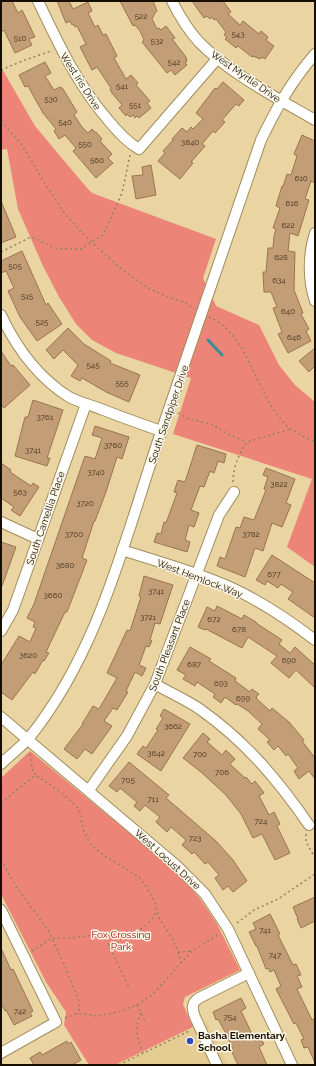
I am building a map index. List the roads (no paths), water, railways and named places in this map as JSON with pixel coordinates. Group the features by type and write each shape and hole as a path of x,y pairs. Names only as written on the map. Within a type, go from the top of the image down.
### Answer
{"street":[{"name":"West Iris Drive","path":"38,1 60,48 85,91 118,132 136,147 217,59"},
{"name":"West Myrtle Drive","path":"172,1 198,41 217,59 315,120"},
{"name":"South Sandpiper Drive","path":"1,764 28,739 60,694 89,639 122,550 161,431 170,409 261,140 281,100 294,80 315,54"},
{"path":"315,233 310,262 311,280 315,301"},
{"path":"1,315 8,331 21,350 46,378 70,397 161,431"},
{"name":"South Camellia Place","path":"1,631 13,610 86,404"},
{"name":"South Pleasant Place","path":"89,790 128,736 155,684 219,515 234,492"},
{"path":"1,522 38,539"},
{"name":"West Hemlock Way","path":"122,550 196,574 232,588 261,603 291,622 315,640"},
{"path":"155,684 200,709 248,748 284,789 307,821"},
{"name":"West Locust Drive","path":"1,717 176,865 206,894 228,929 292,1065"},
{"path":"1,910 61,1020 1,1053"},
{"path":"217,1065 195,1017 193,1005 199,998 249,973"}],"waterway":[{"path":"208,340 222,355"}],"place":[{"name":"Basha Elementary School","path":"190,1041"}],"park label":[{"name":"Fox Crossing Park","path":"121,940"}]}
